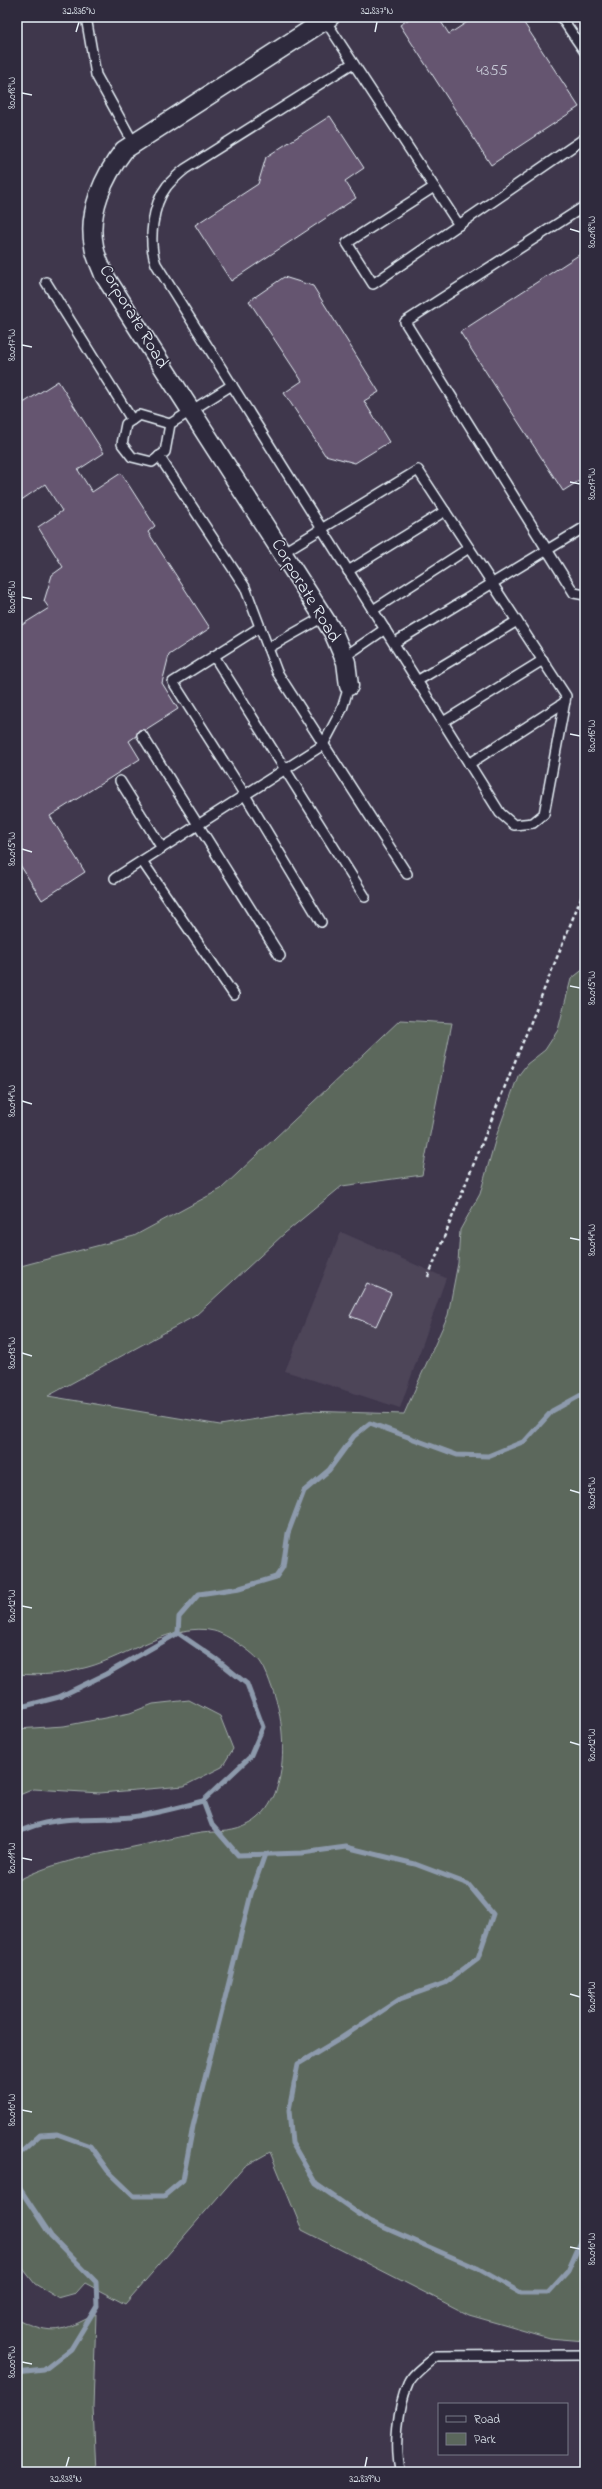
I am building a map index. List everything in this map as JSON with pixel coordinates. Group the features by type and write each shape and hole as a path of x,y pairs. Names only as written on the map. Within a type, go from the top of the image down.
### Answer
{"street":[{"name":"Corporate Road","path":"327,19 124,150 110,169 100,194 93,221 94,246 104,276 323,617 344,657 349,686"}],"lane":[{"path":"86,17 96,75 134,144"},
{"path":"561,17 585,52"},
{"path":"327,19 353,63 459,225"},
{"path":"282,553 322,530 418,470 566,696 544,814 533,823 514,825 500,813 322,530 156,264 152,251 152,230 156,214 166,188 185,169 353,63"},
{"path":"434,187 347,243 373,284 585,138"},
{"path":"585,206 405,322 574,593 585,595"},
{"path":"46,282 132,420"},
{"path":"170,424 165,452 152,462 132,457 122,444 126,424 139,415 170,424 232,385"},
{"path":"159,456 245,587 277,672 407,874"},
{"path":"348,571 445,510"},
{"path":"394,643 585,527"},
{"path":"373,610 469,548"},
{"path":"268,648 323,617"},
{"path":"417,681 517,620"},
{"path":"260,627 173,682 245,795 321,922"},
{"path":"344,657 385,629"},
{"path":"214,656 365,897"},
{"path":"443,722 543,660"},
{"path":"115,878 323,745 342,709 349,686"},
{"path":"469,764 565,702"},
{"path":"142,735 197,826 280,956"},
{"path":"120,781 162,848"},
{"path":"142,861 234,995"},
{"path":"400,2472 397,2463 398,2421 408,2382 436,2356 585,2355"}],"path":[{"path":"428,1277 585,888"}],"shaded area":[{"path":"341,1232 446,1278 400,1408 285,1371"}],"green space":[{"path":"585,968 585,2341 549,2338 469,2315 302,2230 270,2152 245,2166 125,2304 85,2283 76,2293 58,2298 35,2284 17,2261 17,1881 46,1868 76,1859 193,1834 232,1830 251,1823 264,1812 273,1797 279,1780 282,1761 282,1741 281,1721 277,1703 269,1678 263,1666 253,1654 240,1644 214,1631 199,1629 167,1635 102,1662 70,1671 44,1675 17,1674 17,1267 134,1236 221,1189 400,1020 452,1023 422,1175 342,1186 285,1233 195,1316 48,1396 220,1425 306,1411 404,1414 448,1315 458,1263 460,1230 480,1194 497,1134 518,1076 527,1064 545,1050 558,1030 571,979"},
{"path":"189,1700 220,1716 233,1749 222,1767 184,1786 100,1793 34,1789 17,1796 17,1729 64,1726 130,1713 153,1704"},
{"path":"96,2314 93,2408 96,2472 17,2472 17,2319 40,2328 57,2330 74,2325"}],"building":[{"path":"412,17 438,17 449,34 475,17 520,17 579,107 491,165 400,25"},
{"path":"330,116 364,168 345,181 356,198 231,281 195,225 258,184 266,157"},
{"path":"585,251 585,477 563,491 460,332"},
{"path":"284,277 313,286 379,392 364,401 389,442 355,463 325,455 284,393 302,381 249,301"},
{"path":"58,381 104,453 78,470 92,492 121,473 155,526 148,532 210,628 169,655 162,683 178,709 145,730 139,730 136,736 129,741 140,759 50,816 85,872 42,900 17,860 17,628 49,608 44,601 52,575 63,567 38,527 62,511 45,484 17,503 17,407"},
{"path":"367,1283 391,1293 376,1326 350,1316"}],"waterway":[{"path":"178,1633 179,1617 199,1594 240,1588 276,1577 283,1567 288,1533 304,1491 329,1470 354,1436 370,1423 457,1455 488,1456 525,1441 552,1411 585,1393"},
{"path":"17,1708 59,1697 106,1674 178,1633 216,1659 247,1684 263,1727 250,1757 203,1801 212,1825 238,1855 302,1853 346,1847 415,1864 468,1884 493,1914 478,1958 445,1983 400,1999 338,2040 298,2064 289,2110 292,2143 316,2184 369,2221 477,2268 521,2293 548,2293 568,2271 585,2233"},
{"path":"17,1833 44,1823 73,1819 140,1816 203,1801"},
{"path":"17,2373 44,2370 71,2349 97,2306 96,2282 51,2236 18,2186 18,2155 40,2135 57,2134 90,2146 108,2171 134,2196 164,2196 183,2180 193,2126 251,1894 265,1854"}]}
